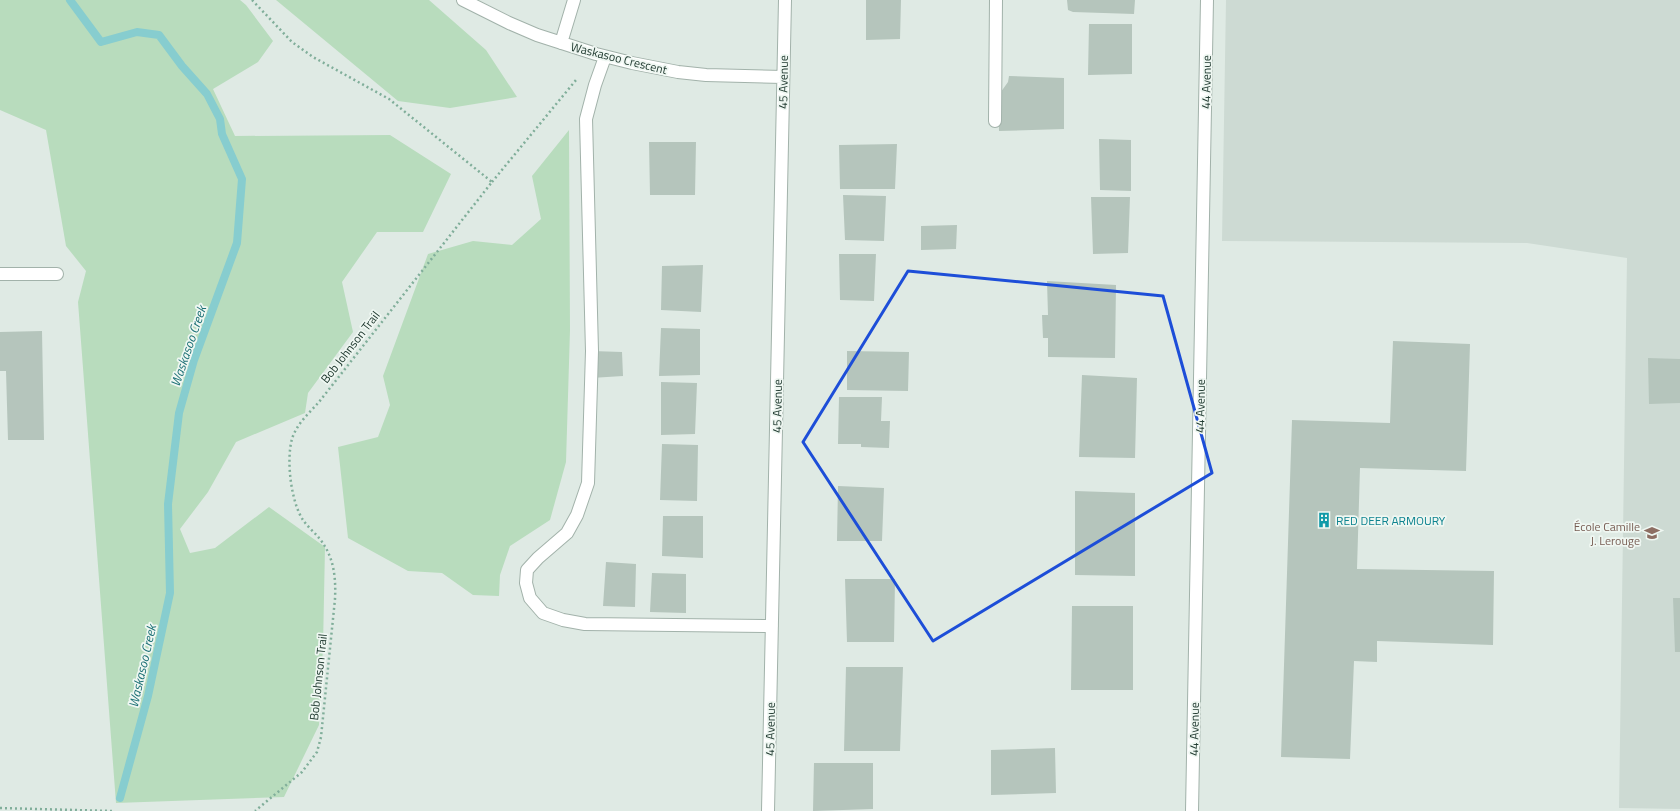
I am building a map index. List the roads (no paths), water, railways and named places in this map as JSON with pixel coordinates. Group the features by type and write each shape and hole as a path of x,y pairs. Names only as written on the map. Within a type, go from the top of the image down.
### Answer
{"street":[{"name":"Waskasoo Crescent","path":"463,0 509,24 561,43 600,55 678,72 734,77 783,77"},
{"path":"561,43 574,0"},
{"name":"45 Avenue","path":"768,811 785,0"},
{"path":"994,120 996,0"},
{"name":"44 Avenue","path":"1192,811 1208,0"},
{"path":"600,55 595,85 586,119 592,351 588,483 577,515 567,533 538,558 527,570 526,584 530,598 543,613 564,620 585,624 772,626"},
{"path":"0,274 57,274"}],"waterway":[{"name":"Waskasoo Creek","path":"70,0 101,42 137,32 159,35 182,66 207,94 220,119 222,134 242,179 237,243 194,360 179,413 168,504 170,593 148,696 120,798"}],"place":[{"name":"RED DEER ARMOURY","path":"1324,520"},
{"name":"École Camille J. Lerouge","path":"1652,533"}]}
